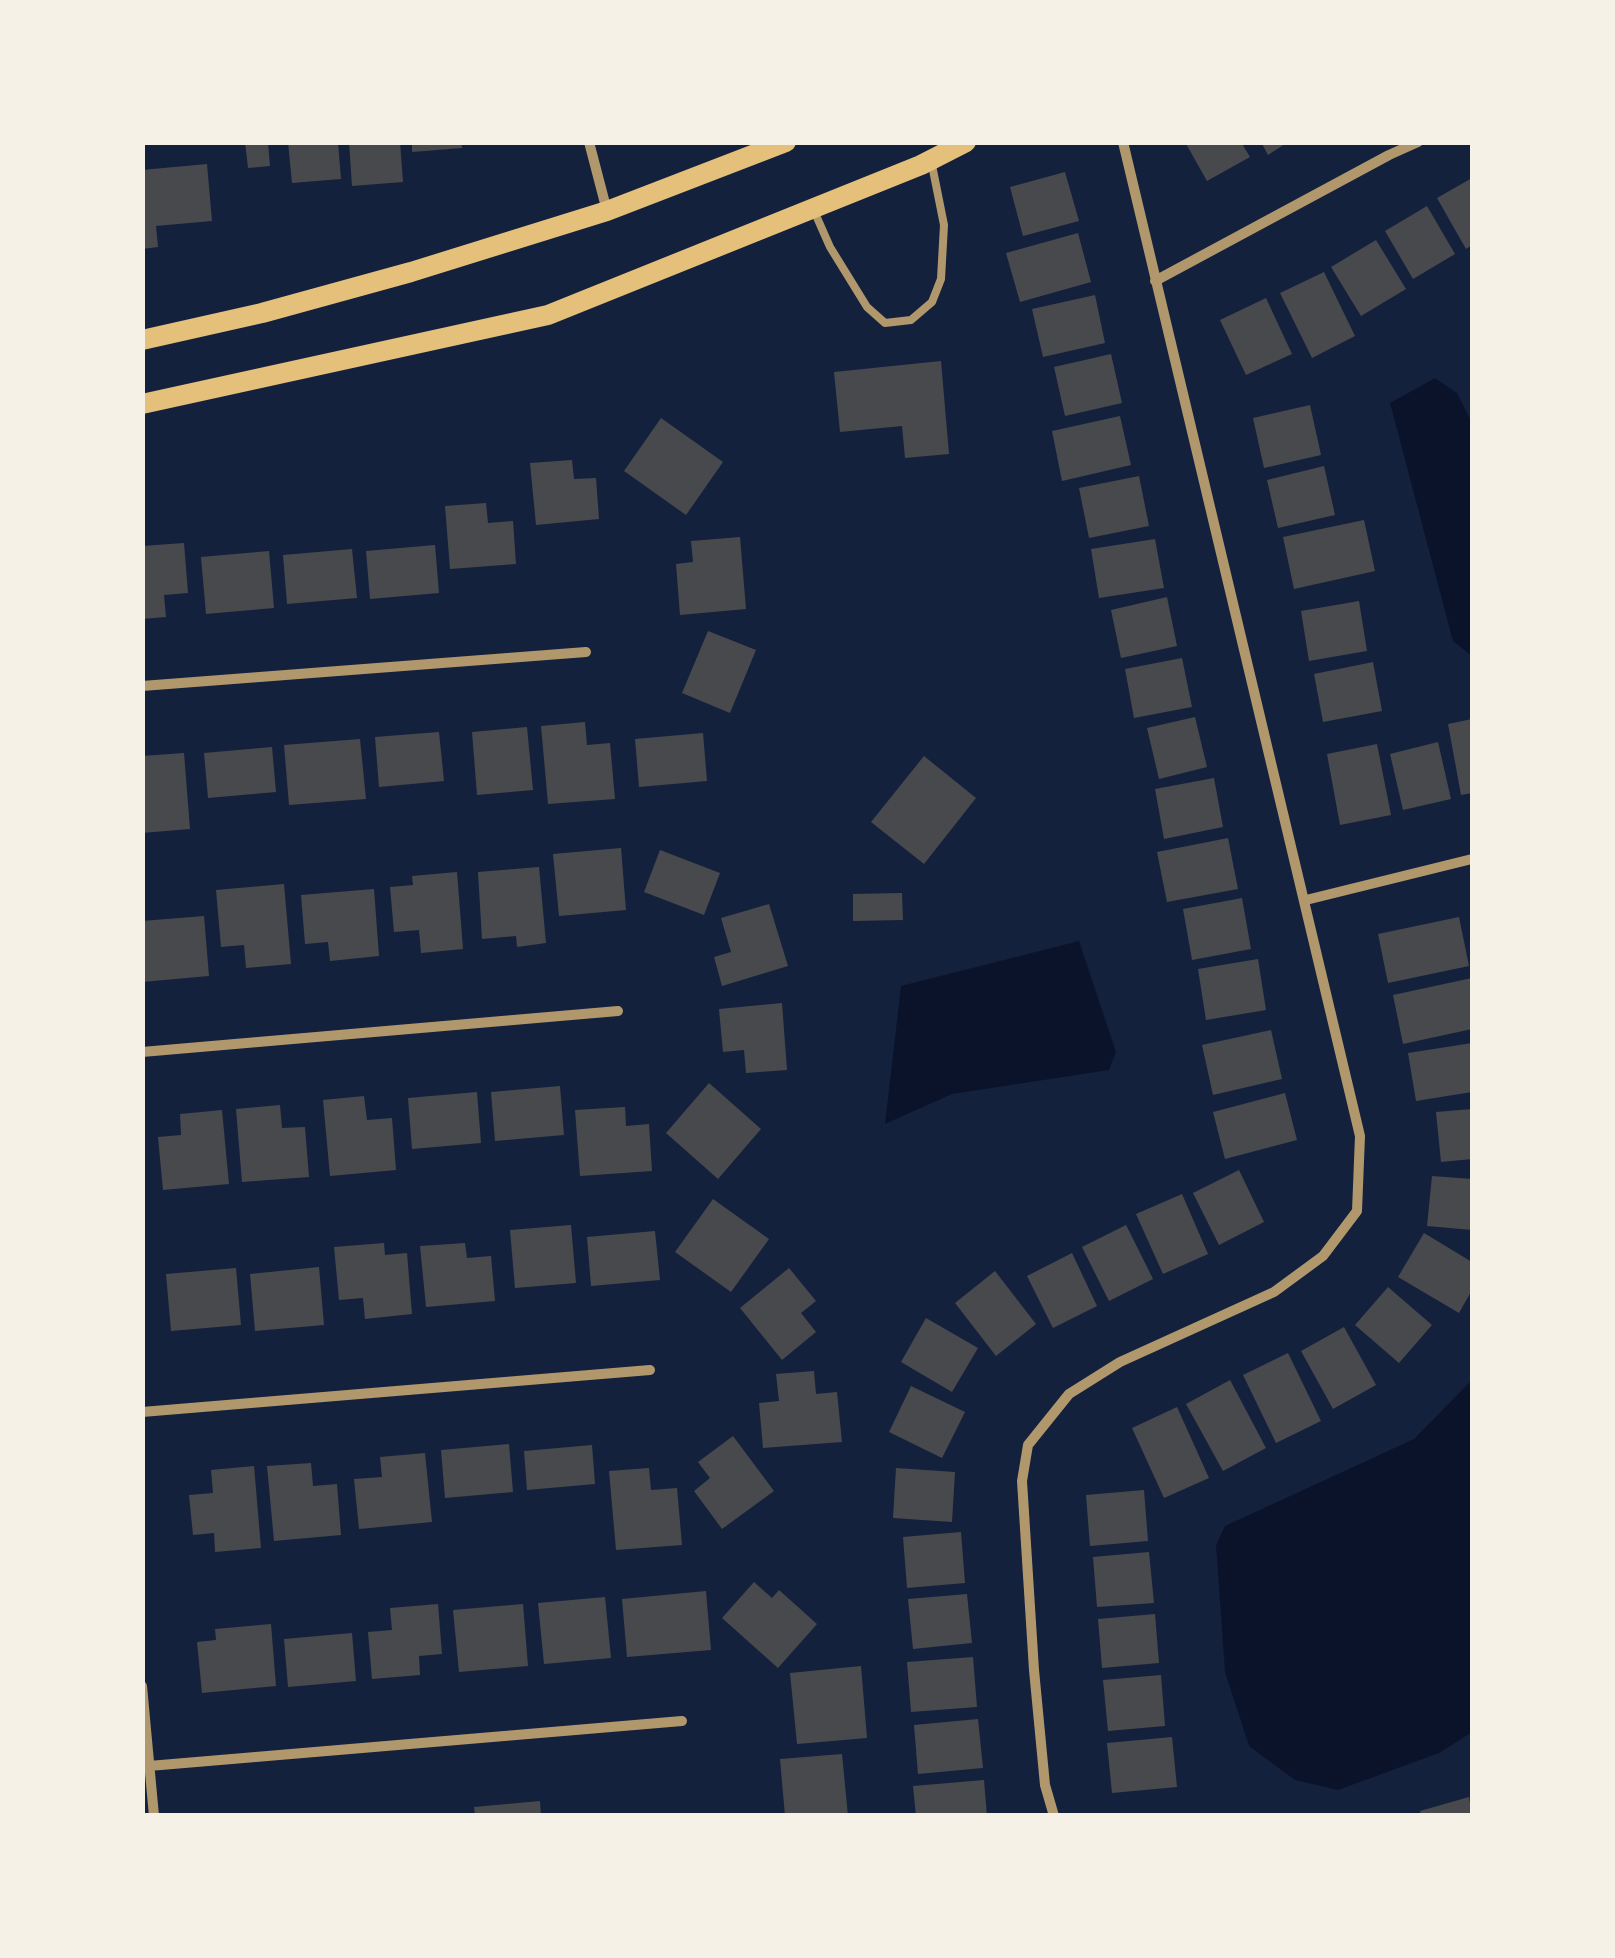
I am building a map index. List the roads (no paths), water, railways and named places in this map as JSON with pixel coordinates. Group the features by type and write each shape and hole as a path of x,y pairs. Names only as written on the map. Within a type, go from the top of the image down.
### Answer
{"main road":[{"path":"142,404 548,315 931,160 966,142"},
{"path":"142,340 262,313 411,272 607,211 785,143"}],"street":[{"path":"589,142 607,211"},
{"path":"1054,1816 1045,1785 1034,1670 1022,1481 1028,1445 1069,1394 1120,1362 1274,1292 1323,1256 1357,1211 1360,1136 1122,142"},
{"path":"1155,281 1418,142"},
{"path":"142,686 586,652"},
{"path":"1306,900 1472,859"},
{"path":"142,1052 618,1011"},
{"path":"142,1412 650,1370"},
{"path":"142,1686 154,1816"},
{"path":"150,1766 682,1721"}],"lane":[{"path":"813,208 830,246 867,308 886,323 911,320 932,302 941,279 944,225 931,160"}],"water":[{"path":"1435,378 1457,393 1472,423 1472,656 1453,641 1390,403"},
{"path":"1079,941 1116,1052 1109,1070 952,1094 885,1124 901,986"},
{"path":"1472,1380 1472,1732 1439,1753 1338,1790 1295,1780 1249,1746 1225,1672 1216,1545 1225,1526 1414,1439"}]}
